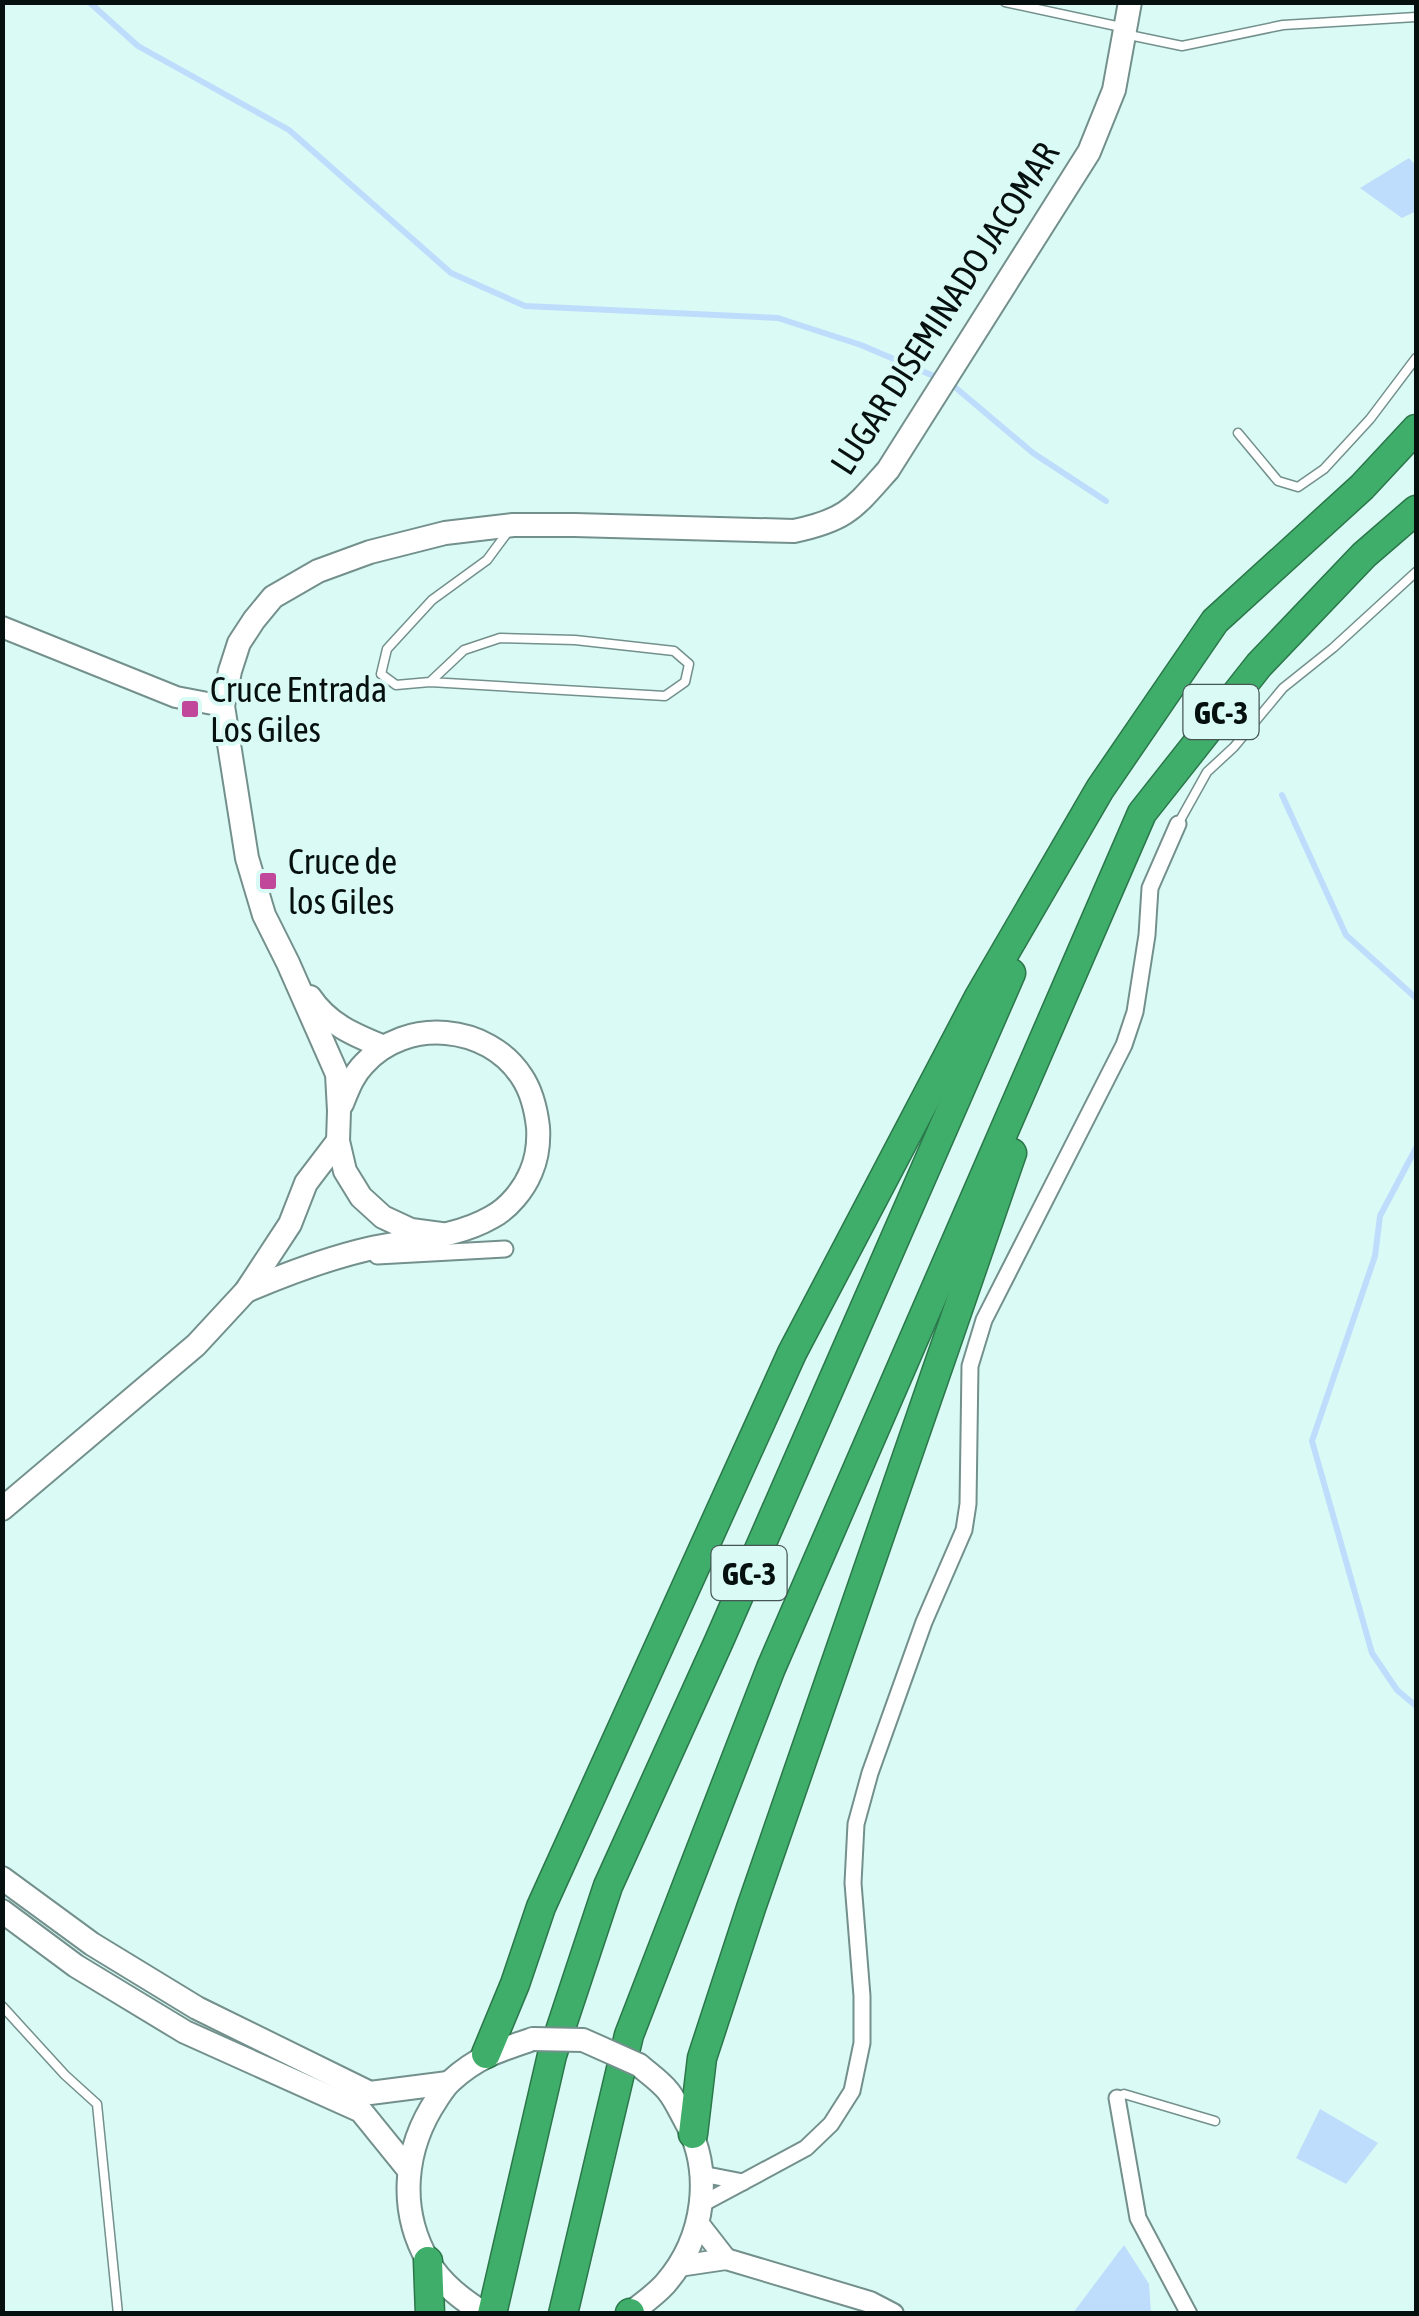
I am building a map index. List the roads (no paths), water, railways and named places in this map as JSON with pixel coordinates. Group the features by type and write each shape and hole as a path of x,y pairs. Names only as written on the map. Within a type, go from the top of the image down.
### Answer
{"highway":[{"name":"GC-3","path":"492,2314 552,2055 608,1886 1064,852 1100,789 1215,621 1362,487 1416,429"},
{"name":"GC-3","path":"563,2314 629,2035 770,1668 1142,813 1259,665 1364,556 1416,510"},
{"path":"486,2054 542,1907 792,1352 979,997 1064,852"},
{"path":"693,2134 702,2058 744,1927 1081,954"},
{"path":"428,2261 430,2314"}],"main road":[{"name":"LUGAR DISEMINADO JACOMAR","path":"288,963 264,915 247,858 223,706 239,643 273,597 318,571 370,552 445,533 513,525 575,524 794,530 821,525 851,511 888,470 1089,152 1114,90 1130,2"},
{"path":"288,963 319,1010 344,1031 384,1047"},
{"path":"288,963 337,1074 338,1141 345,1171 361,1197 384,1217 411,1230 441,1234"},
{"path":"246,1290 310,1264 469,1228 496,1216 518,1196 532,1171 539,1144 536,1109 522,1077 498,1052 468,1036 433,1032 407,1036 384,1047 364,1063 350,1083 340,1111"},
{"path":"2,1509 196,1345 246,1290 290,1224 306,1183 338,1141"},
{"path":"2,1878 92,1944 197,2008 370,2093 448,2083"},
{"path":"2,1911 76,1966 185,2032 360,2111 408,2168"},
{"path":"484,2314 458,2297 428,2261 410,2216 408,2168 421,2122 448,2083 486,2054 533,2039 583,2040 639,2066 668,2090 693,2134 702,2174 700,2214 692,2242 662,2288 630,2313"}],"street":[{"path":"2,627 176,697 223,706"},
{"path":"726,2259 700,2214 743,2182 806,2148 831,2124 852,2091 862,2043 853,1884 856,1824 870,1773 924,1622 964,1530 968,1504 970,1366 984,1320 1124,1046 1141,974 1150,888 1178,824"},
{"path":"333,1259 505,1248 469,1228"},
{"path":"1116,2098 1138,2218 1189,2314"},
{"path":"702,2174 743,2182"},
{"path":"679,2266 726,2259 870,2302 893,2314"}],"lane":[{"path":"1005,2 1182,46 1283,25 1416,18"},
{"path":"1238,434 1278,481 1298,486 1324,469 1370,420 1416,358"},
{"path":"430,682 464,650 500,638 575,640 674,650 689,664 686,682 665,696 430,682 396,685 380,674 387,649 432,600 486,560 513,525"},
{"path":"1178,824 1207,772 1234,747 1282,688 1416,572"},
{"path":"2,2006 97,2104 118,2314"},
{"path":"1116,2098 1124,2094 1215,2121"}],"water":[{"path":"1409,158 1416,166 1416,211 1402,218 1360,188"},
{"path":"1320,2109 1378,2143 1346,2184 1296,2158"},
{"path":"1124,2245 1149,2284 1151,2313 1073,2313"}],"waterway":[{"path":"89,2 138,46 289,130 451,273 525,306 778,318 861,345 936,377"},
{"path":"956,388 1033,453 1106,501"},
{"path":"1282,795 1346,935 1416,998"},
{"path":"1416,1148 1380,1216 1375,1256 1312,1441 1372,1653 1397,1690 1416,1706"}],"place":[{"name":"Cruce Entrada Los Giles","path":"190,709"},
{"name":"Cruce de los Giles","path":"268,881"}]}
